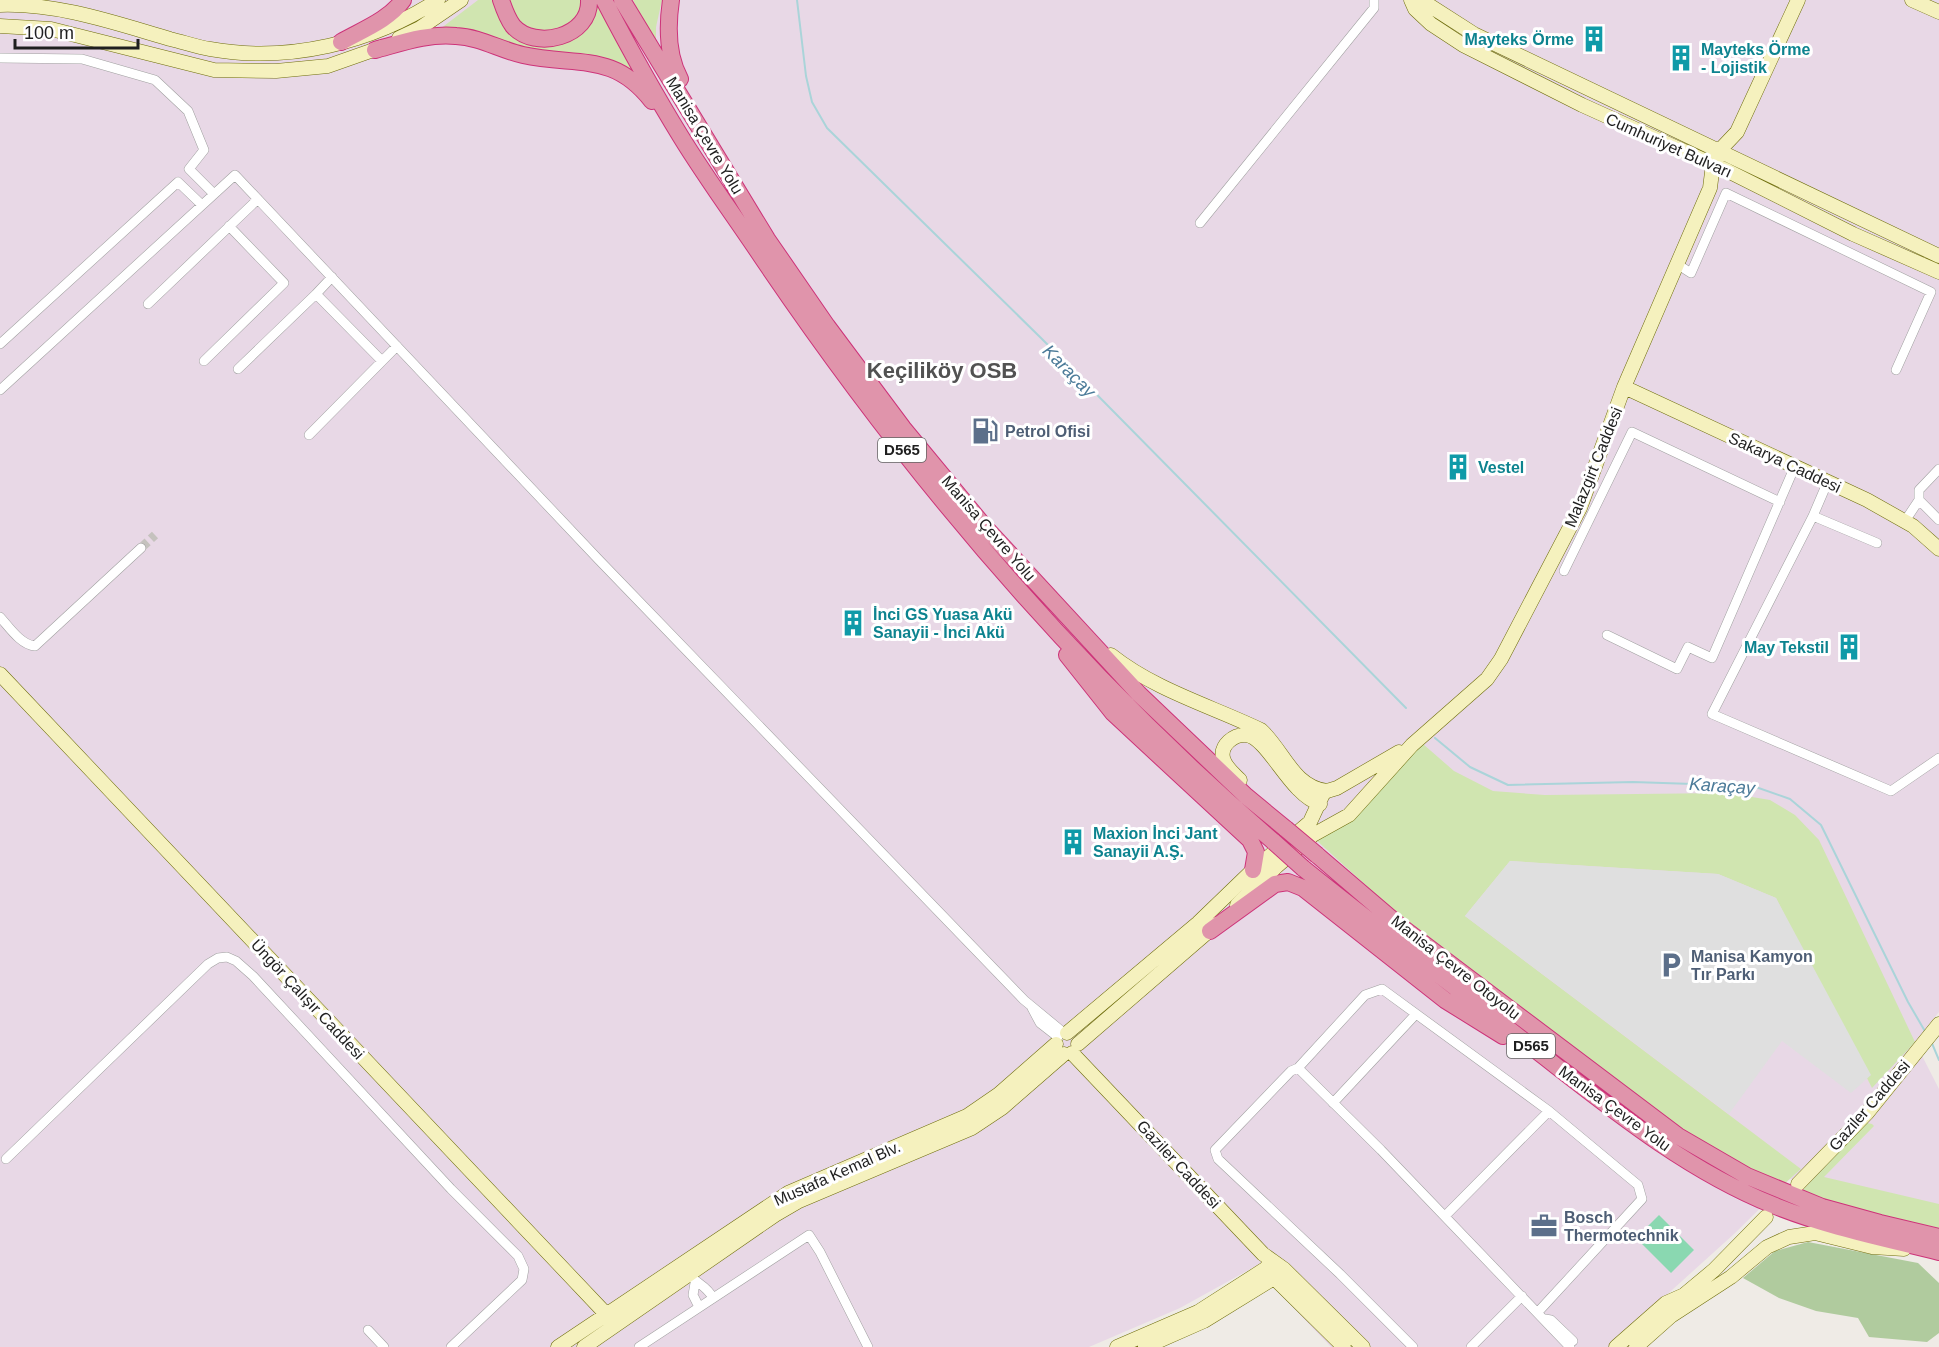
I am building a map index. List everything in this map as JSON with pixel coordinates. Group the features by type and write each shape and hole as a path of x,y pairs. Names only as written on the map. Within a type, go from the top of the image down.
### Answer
{"highway":[{"path":"341,42 377,23 398,7 403,0"},
{"path":"501,0 514,27 536,38 550,39 565,35 578,26 585,17 589,0"},
{"name":"Manisa Çevre Yolu","path":"604,0 682,138 815,335 916,467 1032,605 1149,727 1303,868 1588,1091 1669,1148 1712,1175 1772,1205 1875,1238 1938,1246"},
{"name":"Manisa Çevre Yolu","path":"622,0 767,239 827,326 903,428 984,526 1139,694 1246,796 1317,855"},
{"path":"670,0 669,44 675,69 690,99 700,127"},
{"path":"375,50 434,36 457,36 470,38 520,55 607,66 624,73 643,89 671,128 682,138"},
{"path":"1032,605 1113,714 1250,840 1256,852 1253,870"},
{"name":"Manisa Çevre Otoyolu","path":"1317,855 1400,926 1678,1136 1747,1176 1822,1207 1880,1224 1938,1246"},
{"path":"1210,931 1275,884 1288,882 1303,888 1445,1000 1588,1091"}],"street":[{"path":"0,5 14,2 48,7 210,50 262,54 310,50 381,30 415,15 438,0"},
{"path":"0,26 51,29 214,70 276,71 328,66 375,50 420,28 461,0"},
{"path":"1200,223 1374,8 1374,0"},
{"name":"Cumhuriyet Bulvarı","path":"1411,0 1415,9 1431,24 1463,45 1582,105 1713,164 1731,165 1935,251"},
{"name":"Cumhuriyet Bulvarı","path":"1421,0 1474,34 1719,151 1731,165 1853,234 1939,272"},
{"path":"1710,188 1731,165 1737,132 1798,0"},
{"path":"1912,0 1939,12"},
{"path":"0,58 82,59 155,80 188,111 204,150 178,182 0,344"},
{"path":"1582,105 1590,90"},
{"path":"1710,188 1713,164 1719,151 1737,132"},
{"path":"189,169 214,194"},
{"path":"0,390 235,175 599,560 1031,1006 1046,1017 1067,1043"},
{"path":"178,182 202,205"},
{"name":"Malazgirt Caddesi","path":"1412,745 1487,679 1501,659 1580,508 1624,387 1710,188"},
{"path":"1677,264 1691,273 1726,193 1909,281 1931,292 1896,370"},
{"path":"148,304 258,199"},
{"path":"204,361 284,283 229,226"},
{"path":"238,369 332,278"},
{"path":"316,294 382,361"},
{"path":"309,435 397,346"},
{"name":"Sakarya Caddesi","path":"1624,387 1867,500 1913,526 1939,549"},
{"path":"1564,572 1632,432 1780,502"},
{"path":"1607,635 1677,669 1688,647 1712,658 1795,466"},
{"path":"1905,521 1919,500 1919,490 1939,469"},
{"path":"1828,481 1712,714 1891,791 1939,758"},
{"path":"1919,500 1939,520"},
{"path":"1812,516 1876,543"},
{"path":"0,617 24,642 35,646 141,548"},
{"path":"1050,597 1109,654 1126,667 1153,683 1261,730 1271,739 1295,774 1306,784 1318,790 1347,791 1353,800 1352,811"},
{"name":"Üngör Çalışır Caddesi","path":"0,674 610,1320"},
{"path":"1273,817 1229,769 1223,759 1223,749 1235,737 1245,735 1254,737 1263,745 1292,784 1304,796 1320,804"},
{"path":"1067,1043 1253,870 1310,822 1321,799 1332,789 1412,745"},
{"path":"1067,1043 1210,931 1277,866 1314,835 1335,821 1345,819 1412,745"},
{"path":"1320,804 1320,809 1326,818 1335,821"},
{"path":"6,1159 208,964 218,958 227,957 236,961 253,976 452,1189 518,1256 524,1269 522,1280 451,1347"},
{"path":"1413,1347 1340,1274 1218,1159 1215,1150 1291,1071 1298,1068 1365,995 1382,989 1549,1112 1638,1185 1642,1199 1541,1315"},
{"path":"1333,1103 1416,1014"},
{"name":"Gaziler Caddesi","path":"1798,1184 1867,1113 1939,1024"},
{"name":"Mustafa Kemal Blv.","path":"558,1347 610,1320 688,1274 799,1201 972,1128 1002,1108 1067,1043"},
{"name":"Gaziler Caddesi","path":"1067,1043 1344,1347"},
{"path":"1298,1068 1445,1216 1570,1347"},
{"path":"1445,1216 1549,1112"},
{"path":"1616,1347 1666,1303 1684,1295 1714,1270 1766,1216"},
{"path":"1636,1347 1671,1316 1731,1276 1767,1248 1789,1237 1815,1233 1872,1247 1938,1246"},
{"path":"639,1347 809,1235 820,1252 868,1347"},
{"path":"1117,1347 1198,1312 1272,1266"},
{"path":"1145,1347 1204,1321 1272,1266"},
{"name":"Gaziler Caddesi","path":"1272,1266 1363,1347"},
{"path":"688,1274 708,1288 713,1298"},
{"path":"688,1274 693,1295 699,1307"},
{"path":"1671,1316 1684,1295"},
{"path":"1471,1347 1522,1296"},
{"path":"1541,1315 1551,1320 1575,1343 1576,1347"},
{"name":"Mustafa Kemal Blv.","path":"584,1347 610,1320"},
{"path":"368,1330 384,1347"}],"shaded area":[{"path":"0,0 1939,0 1939,1012 1915,1042 1939,1089 1939,1216 1833,1195 1790,1179 1734,1234 1609,1347 1331,1347 1254,1267 1180,1308 1089,1347 0,1347"},
{"name":"Manisa Kamyon Tır Parkı","path":"1510,861 1718,874 1776,898 1871,1075 1851,1093 1782,1041 1729,1114 1465,916"}],"green space":[{"path":"478,0 494,0 500,20 544,44 597,0 639,78 605,58 546,56 440,29"},
{"path":"508,0 585,0 583,10 562,31 530,32 517,20"},
{"path":"633,0 662,0 656,27 656,47"},
{"path":"1423,744 1454,771 1493,791 1545,795 1728,793 1770,800 1795,815 1819,840 1915,1042 1872,1088 1776,898 1718,874 1510,861 1465,916 1801,1169 1784,1184 1748,1168 1676,1125 1405,921 1314,838 1370,795"},
{"path":"1867,1123 1874,1126 1824,1177 1939,1204 1939,1228 1800,1193"},
{"path":"1659,1215 1694,1250 1671,1273 1636,1238"},
{"path":"1808,1242 1918,1263 1939,1283 1939,1333 1927,1342 1869,1337 1858,1318 1816,1311 1779,1298 1743,1278 1775,1251"}],"waterway":[{"name":"Karaçay","path":"797,0 806,76 812,102 827,128 1042,339 1406,708"},
{"name":"Karaçay","path":"1435,738 1470,767 1508,785 1633,782 1753,786 1790,799 1821,825 1908,1002 1926,1033"},
{"name":"Karaçay","path":"1931,1041 1939,1060"}],"tunnel":[{"path":"141,548 155,535"}],"place":[{"name":"Mayteks Örme","path":"1594,39"},
{"name":"Mayteks Örme - Lojistik","path":"1681,58"},
{"name":"Petrol Ofisi","path":"985,431"},
{"name":"Vestel","path":"1458,467"},
{"name":"İnci GS Yuasa Akü Sanayii - İnci Akü","path":"853,623"},
{"name":"May Tekstil","path":"1849,647"},
{"name":"Maxion İnci Jant Sanayii A.Ş.","path":"1073,842"},
{"name":"Manisa Kamyon Tır Parkı","path":"1671,965"},
{"name":"Bosch Thermotechnik","path":"1544,1226"}],"district":[{"name":"Keçiliköy OSB","path":"942,370"}]}
